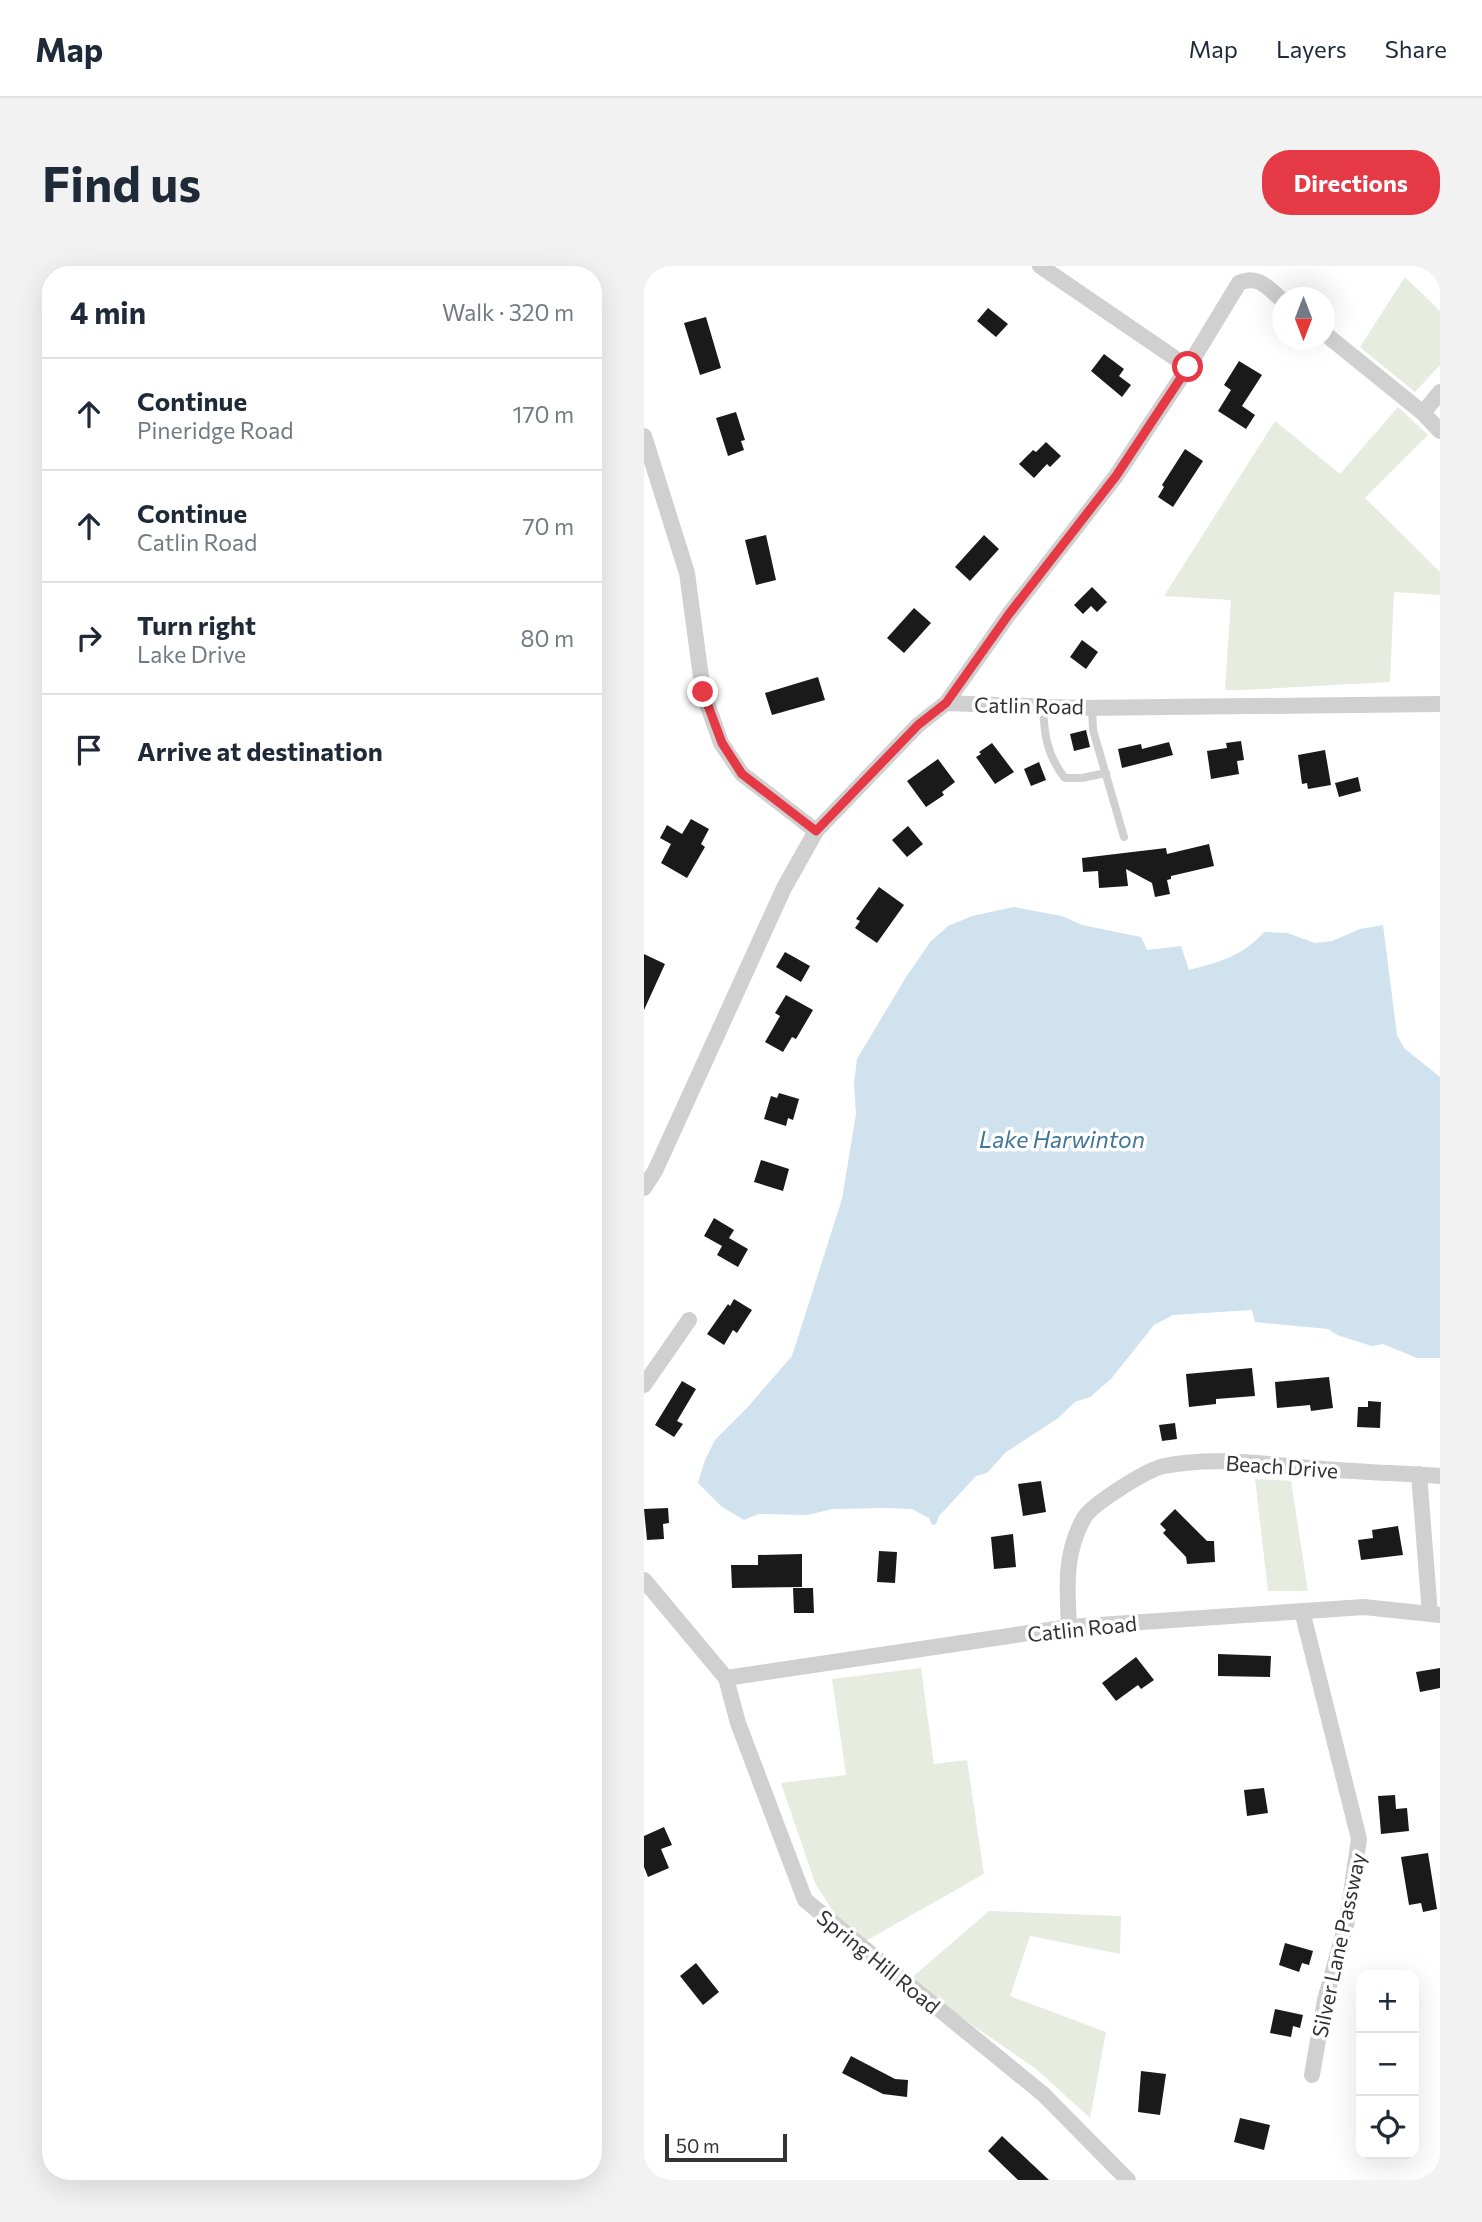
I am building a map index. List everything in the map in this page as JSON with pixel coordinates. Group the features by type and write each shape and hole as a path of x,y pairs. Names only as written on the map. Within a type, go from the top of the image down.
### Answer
{"street":[{"path":"1040,266 1188,367"},
{"path":"946,703 1009,614 1116,476 1188,367 1239,283 1248,279 1259,281 1272,291"},
{"path":"1335,342 1423,413 1440,431"},
{"path":"1423,413 1440,392"},
{"path":"644,436 687,573 703,692 722,743 742,774 816,831"},
{"name":"Catlin Road","path":"644,1188 655,1171 785,888 816,831 918,725 946,703 1043,706 1440,704"},
{"path":"644,1385 689,1321"},
{"name":"Beach Drive","path":"1069,1626 1066,1575 1085,1516 1114,1492 1161,1466 1234,1461 1440,1476"},
{"path":"1419,1474 1435,1614"},
{"name":"Spring Hill Road","path":"644,1580 726,1678 738,1723 805,1900 1043,2094 1128,2180"},
{"name":"Catlin Road","path":"726,1678 1069,1626 1364,1606 1435,1614"},
{"name":"Silver Lane Passway","path":"1303,1611 1359,1839 1347,1921 1325,2000 1312,2076"}],"lane":[{"path":"1043,706 1047,748 1065,778 1106,773"},
{"path":"1093,706 1093,730 1124,837"}],"shaded area":[{"path":"1405,277 1440,311 1440,365 1415,392 1360,347"},
{"path":"1398,407 1428,435 1365,498 1440,572 1440,595 1394,592 1390,682 1225,690 1231,600 1164,596 1275,421 1340,474"},
{"path":"1255,1479 1291,1481 1308,1591 1268,1591"},
{"path":"921,1668 934,1764 967,1760 984,1874 862,1943 839,1921 815,1883 781,1783 846,1775 832,1679"},
{"path":"989,1911 1121,1916 1120,1954 1030,1936 1010,1996 1106,2032 1090,2118 1035,2068 908,1981"}],"water":[{"name":"Lake Harwinton","path":"1014,907 1062,916 1082,925 1141,937 1147,950 1181,946 1189,970 1221,961 1239,952 1264,932 1287,933 1315,943 1332,941 1360,929 1383,925 1397,1035 1404,1048 1440,1077 1440,1358 1417,1358 1383,1344 1372,1346 1337,1335 1328,1329 1255,1322 1252,1310 1173,1315 1154,1325 1111,1379 1090,1397 1075,1402 1057,1419 1006,1452 987,1473 976,1476 939,1516 936,1524 932,1525 929,1518 912,1509 886,1508 833,1509 807,1515 759,1514 744,1520 722,1507 698,1483 715,1440 792,1356 842,1199 856,1114 854,1084 857,1059 931,941 948,926 972,916"}],"building":[{"path":"988,308 1008,324 996,337 977,321"},
{"path":"706,317 721,368 700,375 684,323"},
{"path":"1104,354 1124,369 1119,376 1131,385 1122,397 1091,371"},
{"path":"1239,361 1262,375 1242,406 1255,415 1246,429 1218,411 1231,390 1224,385"},
{"path":"736,412 745,440 741,441 744,450 728,456 716,418"},
{"path":"1046,442 1061,456 1050,467 1047,464 1034,478 1019,464"},
{"path":"1185,449 1203,461 1173,507 1158,497 1164,487 1162,485"},
{"path":"766,535 776,580 756,585 745,540"},
{"path":"984,535 999,549 970,581 955,567"},
{"path":"1092,587 1107,602 1097,612 1091,606 1083,614 1074,605"},
{"path":"914,608 931,623 904,653 887,638"},
{"path":"1082,640 1098,652 1086,669 1070,657"},
{"path":"818,677 825,700 772,715 765,693"},
{"path":"1086,730 1090,747 1074,751 1070,734"},
{"path":"1241,741 1244,760 1237,761 1239,774 1211,779 1207,751 1227,748 1226,743"},
{"path":"1169,742 1173,755 1122,768 1118,749 1141,744 1142,749"},
{"path":"992,743 1014,772 995,784 976,757"},
{"path":"1325,750 1331,785 1308,789 1307,783 1302,784 1298,755"},
{"path":"938,759 955,782 942,792 944,795 926,807 907,781"},
{"path":"1039,762 1046,780 1031,786 1024,769"},
{"path":"1358,777 1361,791 1339,797 1335,783"},
{"path":"691,819 709,829 701,844 705,847 687,878 661,863 671,844 660,838 667,825 682,834"},
{"path":"908,826 923,844 907,857 892,840"},
{"path":"1209,844 1214,866 1171,876 1171,879 1167,880 1170,894 1155,897 1152,883 1126,869 1128,886 1099,888 1098,871 1083,872 1082,858 1166,848 1167,854"},
{"path":"879,887 904,905 877,943 855,928 860,921 856,919"},
{"path":"785,952 810,966 801,982 776,967"},
{"path":"644,954 665,964 644,1010"},
{"path":"786,995 813,1010 796,1039 792,1037 783,1052 765,1042 780,1016 775,1013"},
{"path":"779,1093 799,1099 793,1120 788,1118 786,1126 764,1119 771,1096 777,1098"},
{"path":"761,1160 789,1169 783,1191 754,1182"},
{"path":"714,1218 734,1230 729,1238 748,1249 738,1267 717,1255 722,1246 704,1236"},
{"path":"734,1299 752,1310 737,1333 733,1330 724,1345 707,1334"},
{"path":"1252,1368 1255,1396 1216,1399 1216,1404 1189,1407 1186,1374"},
{"path":"1329,1377 1333,1408 1311,1411 1310,1405 1277,1408 1275,1382"},
{"path":"682,1381 696,1389 677,1421 683,1424 674,1437 655,1425"},
{"path":"1368,1401 1381,1402 1380,1428 1357,1427 1358,1407 1368,1407"},
{"path":"1175,1423 1177,1439 1162,1441 1159,1425"},
{"path":"1041,1481 1046,1512 1023,1516 1018,1484"},
{"path":"668,1508 669,1523 663,1524 664,1539 647,1540 644,1509"},
{"path":"1175,1509 1207,1541 1214,1541 1215,1562 1187,1564 1186,1557 1163,1533 1166,1530 1160,1524"},
{"path":"1398,1526 1403,1555 1361,1560 1358,1540 1373,1538 1372,1530"},
{"path":"1013,1534 1016,1567 994,1569 991,1537"},
{"path":"879,1551 897,1552 895,1583 877,1582"},
{"path":"802,1554 802,1587 732,1588 731,1565 758,1565 758,1555"},
{"path":"793,1588 813,1588 814,1613 794,1613"},
{"path":"1218,1654 1271,1656 1270,1677 1218,1676"},
{"path":"1136,1657 1154,1680 1141,1689 1138,1685 1116,1701 1102,1683"},
{"path":"1440,1668 1440,1688 1420,1692 1416,1672"},
{"path":"1264,1788 1268,1813 1247,1816 1244,1790"},
{"path":"1395,1795 1396,1809 1407,1808 1409,1831 1381,1834 1378,1796"},
{"path":"664,1827 672,1845 661,1849 669,1868 648,1877 644,1867 644,1836"},
{"path":"1428,1853 1437,1909 1423,1912 1421,1903 1409,1905 1401,1857"},
{"path":"1285,1943 1313,1951 1309,1965 1302,1963 1299,1972 1279,1965"},
{"path":"696,1963 719,1992 703,2005 680,1976"},
{"path":"1275,2009 1303,2015 1300,2028 1293,2026 1291,2037 1270,2033"},
{"path":"851,2056 895,2079 908,2080 907,2097 883,2094 842,2073"},
{"path":"1141,2071 1166,2074 1160,2115 1138,2112"},
{"path":"1240,2118 1270,2125 1264,2150 1234,2142"},
{"path":"1002,2136 1049,2180 1018,2180 988,2151"}],"route":[{"path":"703,692 722,743 742,774 816,831 918,725 946,703 1009,614 1116,476 1188,367"}]}
